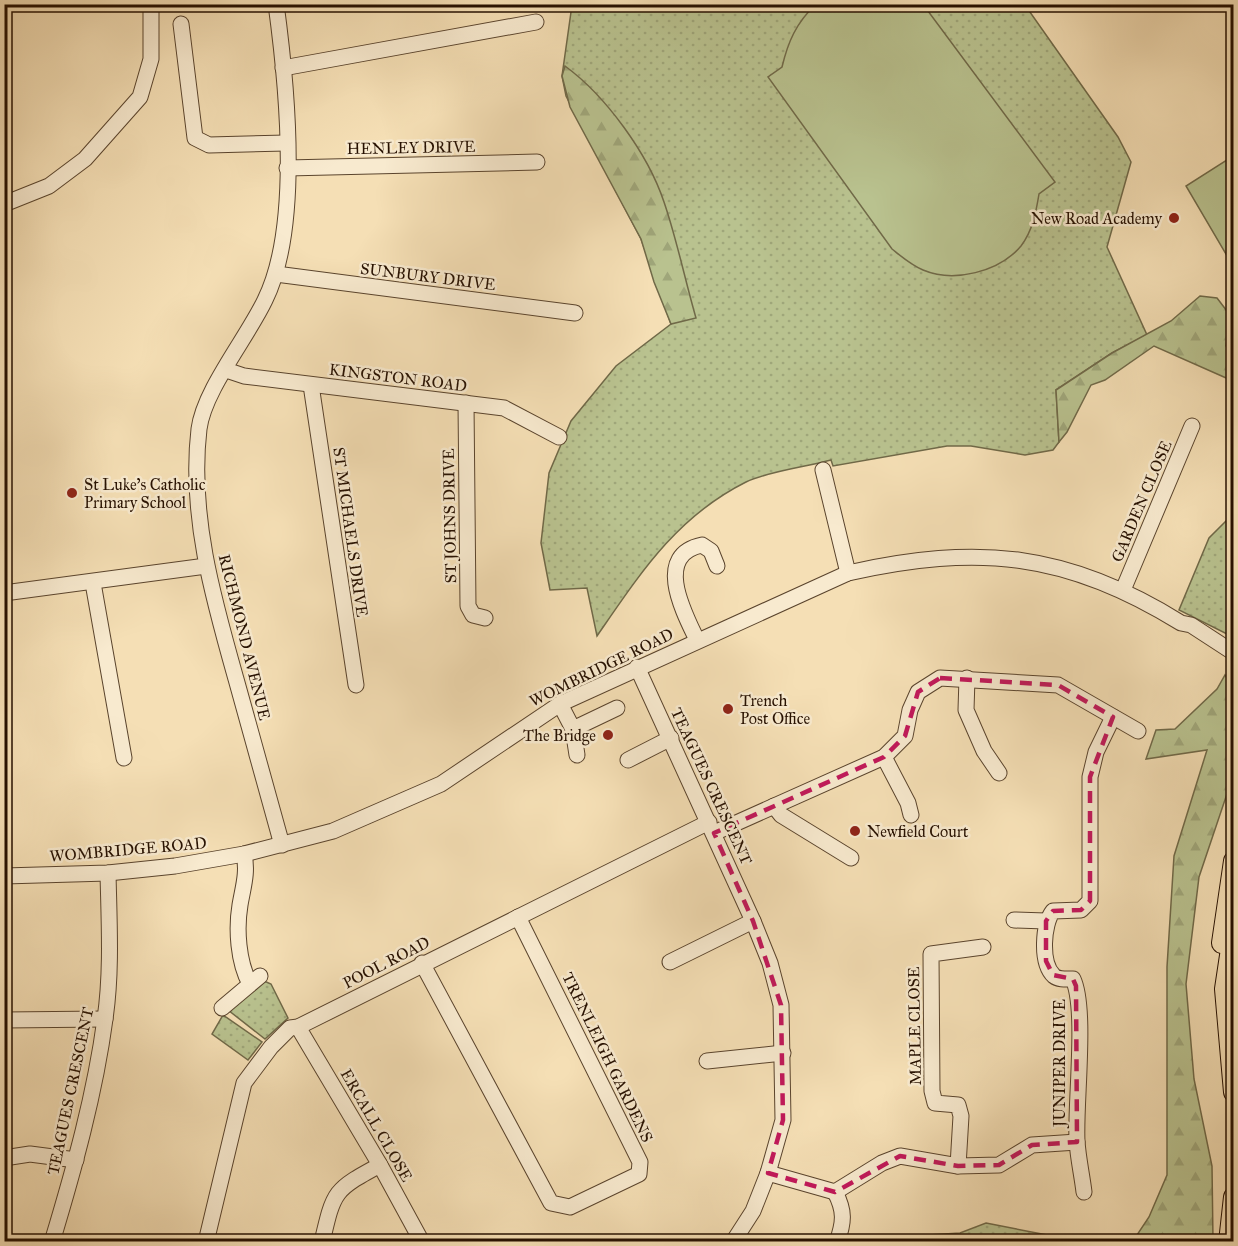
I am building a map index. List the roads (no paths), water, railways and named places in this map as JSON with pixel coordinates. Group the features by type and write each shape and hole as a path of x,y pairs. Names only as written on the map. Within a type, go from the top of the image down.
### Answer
{"main road":[{"path":"1225,989 1220,980 1220,955 1233,861"},
{"path":"1233,928 1225,989 1233,1092"},
{"path":"1229,1242 1233,1197"}],"street":[{"path":"4,204 49,186 85,159 140,97 151,59 151,4"},
{"name":"RICHMOND AVENUE","path":"276,4 283,68 286,143 284,229 276,274 265,300 207,402 200,427 196,476 206,566 282,845"},
{"path":"283,68 536,22"},
{"path":"181,24 195,138 209,145 286,143"},
{"name":"HENLEY DRIVE","path":"286,168 537,162"},
{"name":"SUNBURY DRIVE","path":"276,274 575,313"},
{"name":"KINGSTON ROAD","path":"226,369 244,376 504,408 559,437"},
{"name":"ST MICHAELS DRIVE","path":"311,385 356,685"},
{"name":"ST JOHNS DRIVE","path":"466,403 468,606 474,615 485,618"},
{"name":"GARDEN CLOSE","path":"1123,590 1192,426"},
{"path":"822,470 848,573"},
{"path":"697,640 677,595 676,567 683,554 692,547 702,545 711,551 717,566"},
{"name":"WOMBRIDGE ROAD","path":"4,876 108,873 175,866 244,854 333,831 441,784 560,704 637,667 848,573 892,563 958,556 1018,559 1056,566 1123,590 1181,623 1191,625 1233,653"},
{"path":"4,593 93,583 206,566"},
{"path":"93,583 124,758"},
{"name":"WOMBRIDGE ROAD","path":"1181,623 1186,632 1233,663"},
{"name":"TEAGUES CRESCENT","path":"637,667 753,921 770,963 781,1005 783,1120 768,1173 753,1211 733,1242"},
{"path":"910,815 908,803 884,757 905,736 910,710 918,692 940,678 1058,685 1138,731"},
{"path":"967,678 966,710 984,752 999,773"},
{"path":"560,704 573,729 576,756"},
{"path":"573,729 617,708"},
{"path":"1014,920 1046,921 1053,911 1081,910 1090,901 1090,777 1096,752 1113,717"},
{"path":"628,760 671,738"},
{"name":"POOL ROAD","path":"206,1242 244,1083 271,1047 290,1028 298,1027 422,963 711,827 884,757"},
{"path":"780,800 781,815 851,858"},
{"path":"222,1008 255,980 243,966 239,936 240,908 247,870 244,854"},
{"name":"TEAGUES CRESCENT","path":"52,1242 76,1160 105,1019 110,955 108,873"},
{"name":"TRENLEIGH GARDENS","path":"422,963 550,1203 570,1207 639,1174 640,1162 518,917"},
{"path":"670,962 753,921"},
{"name":"JUNIPER DRIVE","path":"1046,921 1046,961 1053,975 1060,979 1073,979 1076,986 1079,1010 1077,1142 1084,1192"},
{"name":"MAPLE CLOSE","path":"958,1166 961,1116 958,1106 935,1103 932,1091 931,954 983,947"},
{"path":"4,1020 105,1019"},
{"name":"ERCALL CLOSE","path":"298,1027 380,1165 422,1242"},
{"path":"707,1061 783,1053"},
{"name":"JUNIPER DRIVE","path":"835,1192 882,1163 900,1156 958,1166 999,1165 1032,1145 1077,1142"},
{"path":"4,1158 30,1154 76,1160"},
{"path":"322,1242 331,1206 340,1189 380,1165"},
{"path":"768,1173 835,1192 843,1207 843,1223 837,1242"}],"place":[{"name":"New Road Academy","path":"1174,218"},
{"name":"St Luke's Catholic Primary School","path":"72,493"},
{"name":"Trench Post Office","path":"728,709"},
{"name":"The Bridge","path":"608,735"},
{"name":"Newfield Court","path":"855,831"}]}
